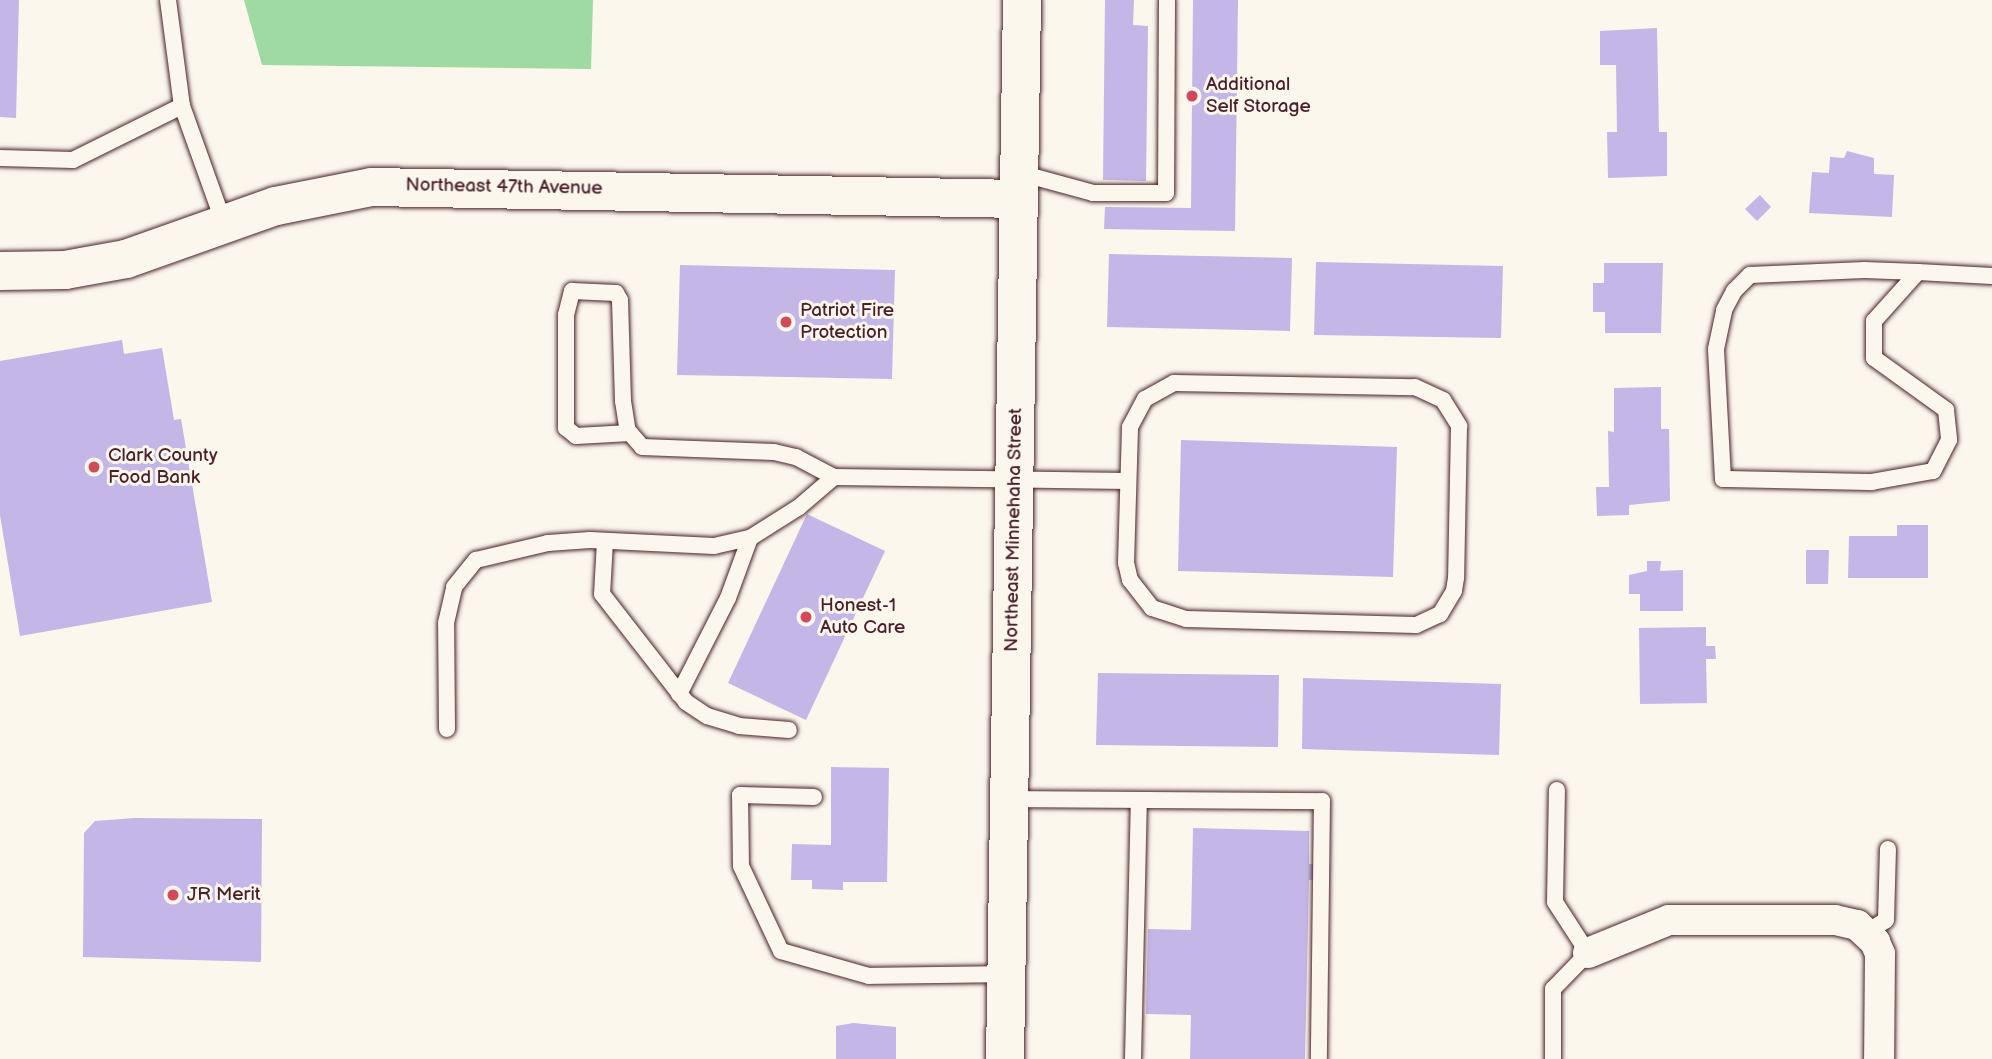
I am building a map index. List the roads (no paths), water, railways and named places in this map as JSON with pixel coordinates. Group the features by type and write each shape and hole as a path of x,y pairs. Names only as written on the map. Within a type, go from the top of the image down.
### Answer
{"main road":[{"name":"Northeast Minnehaha Street","path":"1005,1059 1022,0"},
{"name":"Northeast 47th Avenue","path":"0,271 108,263 303,198 396,185 1020,186"}],"street":[{"path":"1588,953 1669,920 1835,920 1867,932 1880,954 1879,1059"}],"lane":[{"path":"168,0 182,106 224,223"},
{"path":"1020,186 1094,193 1166,193 1167,0"},
{"path":"0,158 73,160 182,106"},
{"path":"1918,272 1874,321 1874,358 1945,410 1949,440 1933,471 1872,482 1723,480 1716,349 1734,291 1751,275 1864,270 1918,272 1992,276"},
{"path":"630,433 576,436 566,428 566,315 572,291 616,292 620,300 623,401 630,433 642,447 796,457 834,477 1015,477 1128,481"},
{"path":"1174,383 1415,387 1430,391 1443,400 1459,426 1454,591 1440,614 1416,625 1168,616 1152,608 1130,580 1128,481 1129,427 1136,412 1145,398 1174,383"},
{"path":"447,729 446,623 454,587 475,560 536,545 604,541 714,546 750,538 799,507 834,477"},
{"path":"679,694 727,598 750,538"},
{"path":"604,541 601,594 679,694 707,716 739,726 789,730"},
{"path":"1553,1059 1553,989 1588,953 1555,902 1557,790"},
{"path":"814,797 740,795 741,866 781,951 869,976 1006,974"},
{"path":"1009,799 1322,801 1319,1059"},
{"path":"1133,1059 1139,800"},
{"path":"1867,932 1886,920 1888,849"}],"place":[{"name":"Additional Self Storage","path":"1192,96"},
{"name":"Patriot Fire Protection","path":"786,322"},
{"name":"Clark County Food Bank","path":"94,467"},
{"name":"Honest-1 Auto Care","path":"806,617"},
{"name":"JR Merit","path":"173,895"}]}
